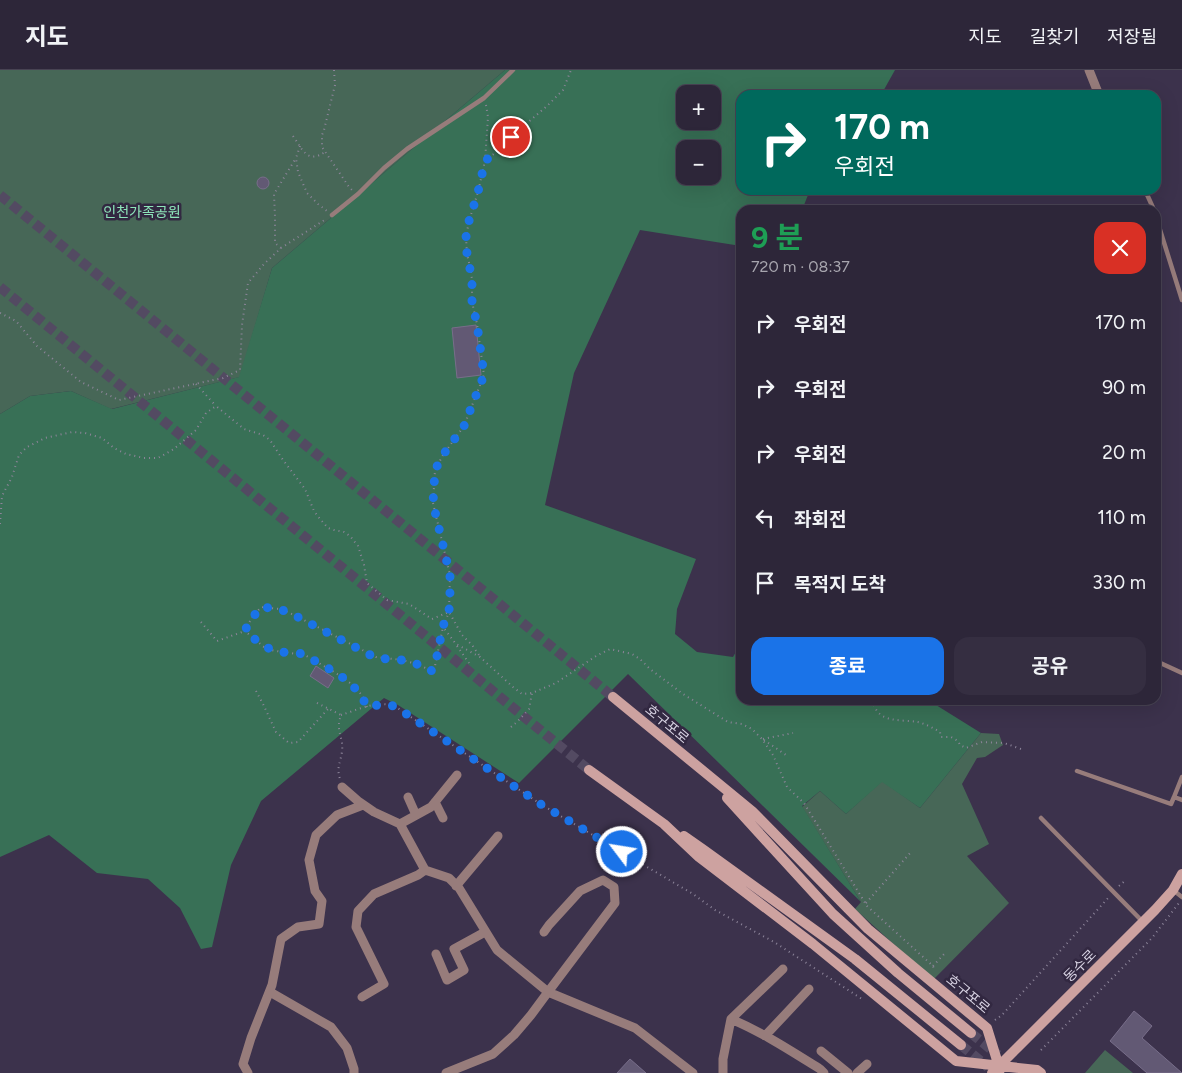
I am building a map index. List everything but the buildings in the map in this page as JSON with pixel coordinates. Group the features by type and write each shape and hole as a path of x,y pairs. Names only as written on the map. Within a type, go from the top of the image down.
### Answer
{"main road":[{"name":"호구포로","path":"612,697 752,811 868,929 987,1028 997,1071"},
{"path":"588,770 704,850 855,960 961,1045"},
{"name":"호구포로","path":"704,773 833,914 898,973 971,1033"},
{"path":"664,824 699,857 813,944 956,1061 997,1071 1037,1070 1041,1073"},
{"name":"동수로","path":"997,1071 1143,922 1173,890 1182,874"}],"street":[{"path":"1089,70 1097,90"},
{"path":"400,824 431,807 457,775"},
{"path":"342,787 363,805 400,824 425,870 449,878 497,950 548,992 635,1028 693,1073"},
{"path":"408,797 416,816"},
{"path":"435,802 443,818"},
{"path":"248,1073 243,1064 251,1038 270,992 281,939 298,927 319,924 322,901 315,891 309,860 316,835 337,815 363,805"},
{"path":"456,886 498,836"},
{"path":"362,997 384,984 356,927 358,911 374,894 425,870"},
{"path":"446,1073 493,1054 514,1035 615,903 614,887 603,880 580,891 548,925 544,932"},
{"path":"436,954 447,980 464,970 454,949 485,932"},
{"path":"723,1073 731,1019 783,969"},
{"path":"765,1036 810,988"},
{"path":"270,992 331,1027 347,1048 354,1073"},
{"path":"731,1019 765,1036 824,1073"},
{"path":"821,1051 848,1073"},
{"path":"857,1073 867,1064"}],"lane":[{"path":"332,215 406,150 484,98 513,70"},
{"path":"1161,232 1182,300"},
{"path":"1161,663 1182,673"},
{"path":"1076,771 1171,804 1182,777"},
{"path":"1174,797 1182,800"},
{"path":"1041,818 1143,922"},
{"path":"1173,890 1182,898"}],"path":[{"path":"334,70 335,85 322,135 322,147 349,187 358,194"},
{"path":"485,161 563,90 571,70"},
{"path":"201,622 218,641 245,631 249,622 261,607 280,609 376,658 402,660 420,665 431,671 435,666 443,626 449,612 450,575 433,503 435,470 443,455 464,426 484,375 472,302 472,279 466,237 485,161 488,117 484,98"},
{"path":"293,136 310,157 318,156 325,152"},
{"path":"281,248 275,242 274,194 296,158 300,146"},
{"path":"0,314 16,321 37,346 81,382 119,400 223,378 240,370 242,325 248,283 281,248 332,215 307,194 298,172 296,158"},
{"path":"196,384 216,406 244,429 263,435 270,440 305,489 314,511 320,519 328,528 344,532 350,536 358,546 364,565 366,583 387,600 409,604 432,619 449,612"},
{"path":"0,524 2,496 12,477 19,454 27,447 45,438 72,432 85,433 102,438 114,448 126,454 144,458 158,458 174,449 196,430 206,413 216,406"},
{"path":"449,612 462,635 480,657"},
{"path":"443,626 470,663"},
{"path":"245,631 264,647 282,652 305,654 339,675 362,695 367,707"},
{"path":"456,644 480,657 522,694 532,693 556,683 602,652 610,649 632,654 683,694 728,722 742,724 786,755"},
{"path":"256,691 276,732 289,743 298,742 328,709"},
{"path":"511,727 529,709 532,693"},
{"path":"317,703 341,715 385,704 396,707 542,805 686,890 715,910 774,942 862,999"},
{"path":"874,705 881,715 893,721 925,724 940,732 941,737 951,737 966,748 982,742 1004,743 1020,749"},
{"path":"341,715 338,727 342,751 338,774 342,787"},
{"path":"762,739 793,733"},
{"path":"762,739 773,755 787,787 804,802 866,903 911,852"},
{"path":"992,1021 1002,1015 1126,880"},
{"path":"1042,1050 1152,938 1182,898"},
{"path":"933,966 945,952"}],"green space":[{"name":"인천가족공원","path":"0,70 505,70 272,268 240,377 111,409 71,391 30,396 0,414"},
{"path":"505,70 895,70 884,90 736,90 736,195 808,195 804,205 736,205 736,245 640,230 574,373 545,505 696,559 677,609 675,634 697,652 733,657 736,652 736,705 936,705 981,733 920,808 882,782 846,814 820,791 802,806 861,902 628,674 519,783 398,705 384,698 261,801 231,865 212,947 201,949 180,908 148,879 97,873 49,835 0,857 0,414 30,396 71,391 112,409 239,377 272,268"},
{"path":"981,733 999,734 1003,745 985,757 977,758 962,784 989,844 967,856 1009,903 933,980 855,909 861,902 802,807 820,791 846,814 882,781 920,808"},
{"path":"1105,1050 1133,1073 1085,1073"}],"tunnel":[{"path":"0,195 613,697"},
{"path":"0,287 589,770"},
{"path":"971,1033 998,1055"},
{"path":"961,1045 988,1067"}],"route":[{"path":"511,137 485,161 466,237 472,279 472,302 484,375 464,426 443,455 435,470 433,503 450,575 450,592 449,612 443,626 435,666 431,671 420,665 402,660 376,658 280,609 261,607 249,622 245,631 264,647 282,652 305,654 339,675 362,695 367,707 385,704 396,707 542,805 622,852"}]}
